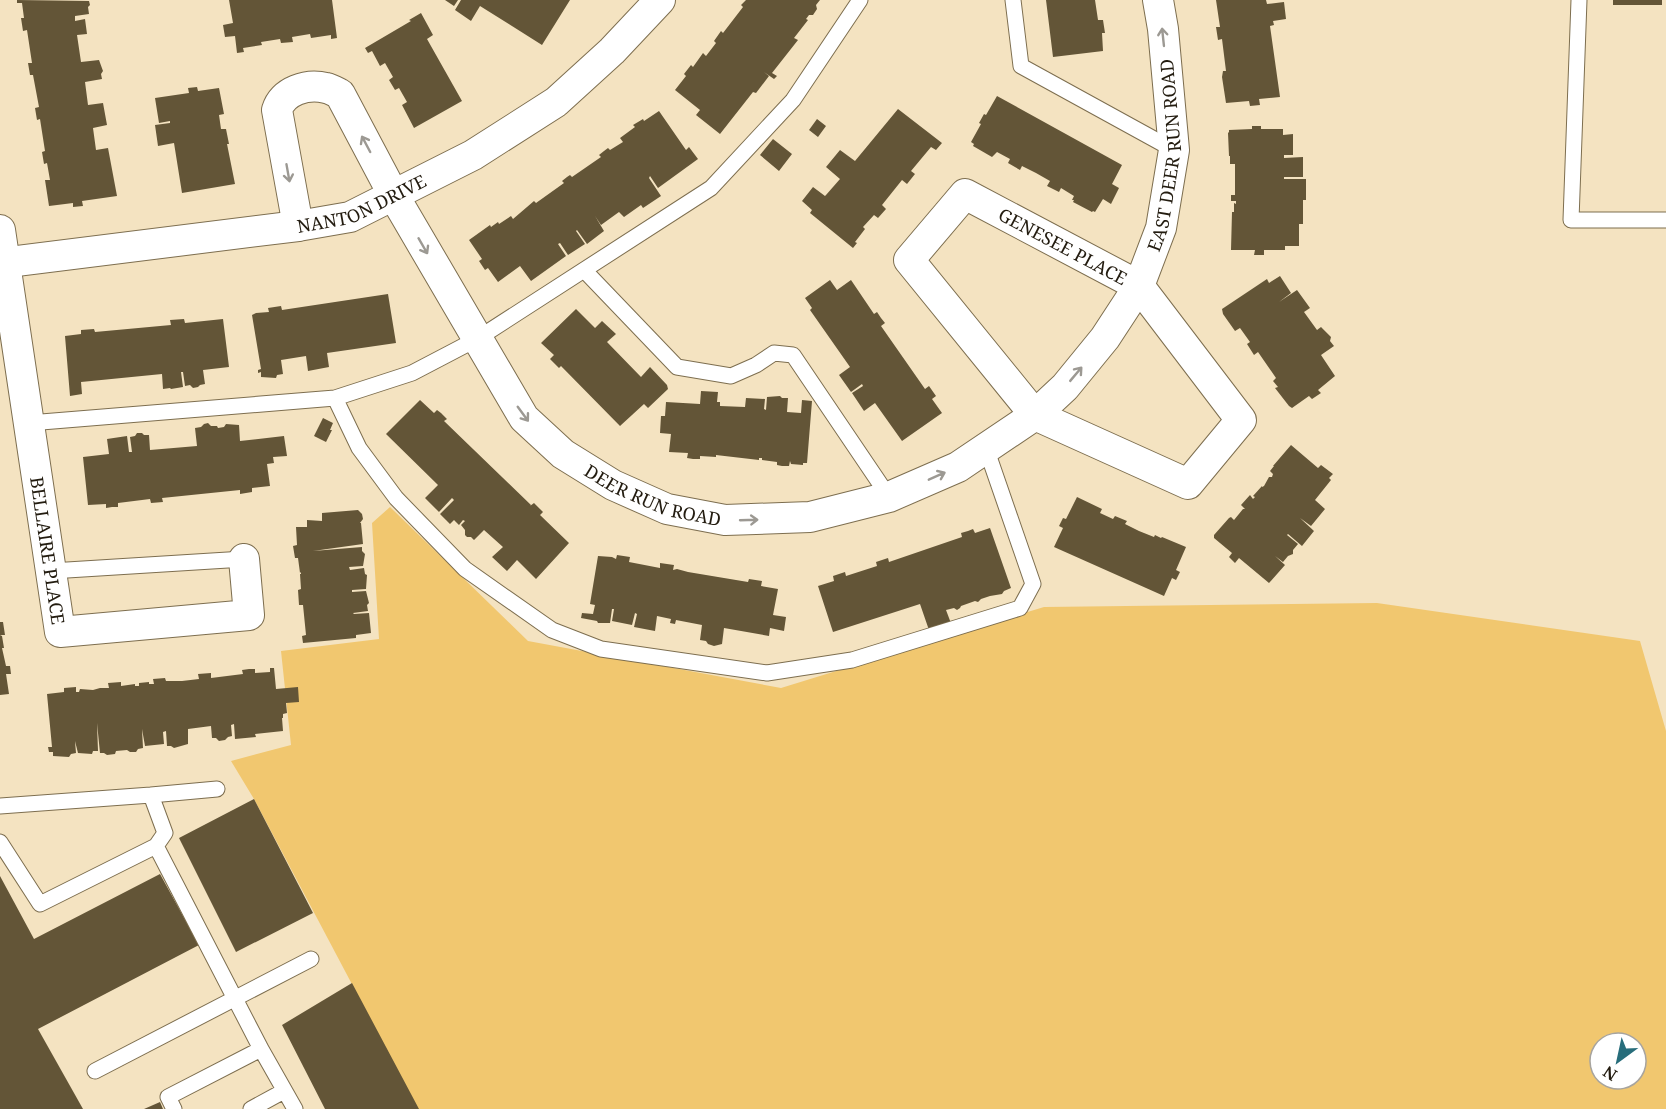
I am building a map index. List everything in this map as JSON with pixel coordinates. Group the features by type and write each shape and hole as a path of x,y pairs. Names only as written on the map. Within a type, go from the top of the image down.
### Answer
{"street":[{"name":"NANTON DRIVE","path":"2,263 350,217 473,155 556,102 612,51 660,0"},
{"name":"EAST DEER RUN ROAD","path":"1035,415 1065,387 1105,338 1139,286 1161,228 1174,150 1163,29 1158,0"},
{"name":"DEER RUN ROAD","path":"298,225 277,110 286,95 296,90 313,87 327,88 340,94 394,196 524,418 563,454 613,485 667,509 725,520 810,517 889,497 958,467 1035,415"},
{"name":"GENESEE PLACE","path":"965,194 1139,286 1240,420 1188,484 1035,415 909,260 965,194"},
{"name":"BELLAIRE PLACE","path":"0,230 2,263 29,423 60,632 249,615 244,559"}],"lane":[{"path":"29,423 335,398 412,374 477,339 711,188 793,100 860,0"},
{"path":"1013,0 1021,66 1174,150"},
{"path":"1579,0 1571,220 1666,220"},
{"path":"584,270 677,367 731,376 756,365 774,353 793,355 889,497"},
{"path":"335,398 359,448 396,498 465,569 552,630 601,649 767,673 852,660 1020,608 1033,584 986,448"},
{"path":"51,571 244,559"},
{"path":"0,806 216,789"},
{"path":"0,842 40,904 156,846 165,833 151,795"},
{"path":"156,846 261,1049 295,1109"},
{"path":"95,1071 311,959"},
{"path":"174,1109 168,1097 261,1049"},
{"path":"251,1109 285,1091"}],"shaded area":[{"path":"390,507 528,641 781,688 1044,607 1377,603 1640,641 1666,731 1666,1109 418,1109 254,799 231,761 291,745 281,651 379,639 372,523"}],"building":[{"path":"17,0 89,1 89,14 75,16 75,21 85,19 87,34 77,35 81,62 99,60 103,71 102,79 85,82 88,105 103,103 107,125 93,128 96,150 108,148 117,196 82,201 83,206 73,207 73,203 49,206 45,180 50,180 42,152 45,151 40,119 37,120 35,108 39,107 33,75 30,75 28,63 32,63 27,30 23,31 22,3 17,3"},
{"path":"229,0 332,0 337,38 331,39 331,35 311,38 310,34 292,37 293,42 281,43 280,39 261,42 262,45 243,48 244,52 237,53 235,36 225,37 223,25 233,23"},
{"path":"445,0 458,0 454,6"},
{"path":"461,0 570,0 542,45 480,6 471,21 455,10"},
{"path":"746,0 820,0 813,15 809,15 806,19 808,20 794,38 798,40 772,73 777,76 774,79 764,72 769,76 756,93 753,92 720,134 696,115 700,110 675,90 691,65 693,67 703,53 706,56 716,43 714,41 721,31 723,33"},
{"path":"1046,0 1095,0 1098,20 1103,20 1105,33 1102,33 1103,51 1053,57"},
{"path":"1216,0 1266,0 1267,4 1284,2 1286,19 1273,21 1274,25 1270,26 1280,97 1259,99 1260,105 1250,106 1249,101 1226,103 1222,77 1223,71 1226,71 1222,39 1218,40 1216,27 1220,27"},
{"path":"1613,0 1662,0 1662,5 1613,5"},
{"path":"421,13 433,35 427,39 462,101 414,128 402,105 407,102 399,88 395,90 389,80 393,77 385,63 380,66 372,51 368,53 365,48"},
{"path":"197,87 198,91 219,88 224,114 219,115 221,129 226,129 235,184 182,193 174,143 158,146 155,125 170,123 170,121 159,123 155,98 189,93 188,88"},
{"path":"997,96 1122,165 1112,184 1119,188 1111,204 1103,199 1095,212 1092,212 1073,202 1074,196 1061,188 1059,192 1047,186 1050,181 1036,173 1022,166 1020,170 1008,163 1010,159 997,152 992,157 973,146 971,142 981,124 979,123"},
{"path":"898,109 942,143 936,150 931,147 911,171 915,174 907,184 902,180 882,205 886,209 878,218 874,215 863,227 865,229 853,248 810,213 812,210 802,201 813,187 825,196 840,179 826,167 840,150 855,161"},
{"path":"659,111 686,150 689,147 698,159 658,188 650,176 649,178 661,196 643,208 641,205 624,217 619,212 601,225 595,216 604,231 587,244 577,230 585,244 568,255 560,243 558,244 566,256 531,281 520,266 498,282 488,268 485,270 479,261 482,259 469,240 490,225 491,227 498,222 499,224 511,216 513,219 534,201 536,203 564,183 562,181 567,177 570,175 572,177 601,157 599,155 608,148 610,150 623,142 620,138 635,127 633,125"},
{"path":"817,119 826,126 818,137 809,130"},
{"path":"1252,126 1261,126 1261,129 1283,129 1283,135 1293,134 1293,155 1284,155 1284,158 1303,157 1303,177 1284,177 1284,179 1306,179 1303,224 1299,224 1299,246 1285,246 1285,250 1264,250 1264,255 1254,255 1255,250 1231,250 1232,212 1234,212 1236,201 1231,201 1231,195 1235,195 1235,164 1230,164 1228,133 1229,130 1252,129"},
{"path":"773,139 792,154 779,171 760,155"},
{"path":"1280,276 1291,293 1279,302 1297,290 1310,308 1304,312 1317,330 1321,327 1331,337 1330,341 1334,346 1321,355 1335,376 1318,390 1321,393 1312,399 1309,396 1292,408 1275,388 1278,387 1273,381 1276,378 1258,352 1254,355 1247,344 1250,342 1240,328 1235,331 1222,309 1267,279 1269,283"},
{"path":"830,280 837,290 851,280 874,314 877,312 885,323 881,326 925,389 929,386 936,396 932,399 942,413 902,441 875,403 864,411 852,393 863,386 862,384 851,392 839,375 850,367 810,310 812,308 805,298"},
{"path":"388,294 396,343 327,353 329,367 308,371 306,356 281,360 283,374 277,375 276,378 261,377 261,372 258,373 261,369 252,315 269,312 268,308 281,306 282,310"},
{"path":"576,309 595,328 602,321 616,334 607,342 641,377 650,367 667,385 668,389 648,408 644,404 620,426 561,366 559,368 550,359 554,355 541,343"},
{"path":"184,319 185,323 223,319 229,367 203,370 205,384 193,388 190,385 185,386 183,372 181,372 183,387 163,389 162,374 81,382 82,394 70,396 65,336 81,334 81,330 94,329 95,332 171,325 170,320"},
{"path":"701,391 718,392 717,402 720,402 720,406 745,407 746,398 765,399 764,409 766,410 767,397 780,396 788,398 787,412 801,413 802,400 812,401 807,463 791,464 790,461 789,466 782,466 777,465 777,462 762,460 762,458 759,460 716,455 716,457 700,456 700,459 693,459 687,458 688,453 669,452 671,434 660,433 661,416 665,416 666,402 700,404"},
{"path":"420,400 434,413 437,410 441,413 447,419 444,421 530,506 534,503 543,512 540,515 569,543 536,579 517,560 507,571 492,557 503,547 484,530 474,540 465,535 465,530 461,525 465,521 463,520 459,525 454,520 450,524 440,514 454,500 452,498 439,512 425,498 438,485 386,434"},
{"path":"323,418 333,423 326,442 314,436"},
{"path":"208,423 218,428 226,424 239,425 240,441 284,436 287,456 273,457 274,463 267,464 270,486 252,488 252,492 240,494 240,490 162,498 163,502 151,503 150,499 118,503 118,507 106,508 106,504 88,505 83,457 109,454 107,439 127,436 129,452 132,452 130,437 137,433 149,435 150,450 197,446 195,428"},
{"path":"1291,445 1318,468 1321,465 1333,474 1315,500 1325,509 1311,526 1300,518 1314,531 1302,546 1287,535 1298,544 1293,554 1283,562 1275,556 1285,565 1269,583 1239,558 1235,563 1229,557 1232,553 1214,538 1214,535 1229,518 1234,520 1245,509 1241,505 1250,495 1253,499 1269,477 1272,477 1273,474 1270,471"},
{"path":"1077,497 1102,509 1100,513 1113,519 1115,516 1127,521 1125,524 1139,531 1186,547 1176,570 1180,572 1176,580 1172,578 1164,596 1054,547 1063,528 1059,526 1063,518 1066,519"},
{"path":"358,510 363,519 360,523 363,544 313,551 362,547 365,554 363,566 349,567 350,570 364,568 367,575 366,589 352,590 352,592 366,591 368,611 353,613 369,613 371,633 356,635 356,638 303,643 302,636 306,635 303,605 299,605 298,590 301,589 301,572 293,546 297,545 296,527 307,527 307,520 322,521 322,513"},
{"path":"990,528 1011,588 1002,594 975,601 957,610 954,608 946,610 952,626 930,633 920,604 833,632 818,586 834,581 833,576 845,572 846,576 877,566 876,562 888,558 889,562 962,537 961,533 973,529 975,533"},
{"path":"617,555 630,557 629,562 660,568 660,563 674,565 673,570 748,582 749,579 762,581 761,586 778,589 773,615 786,617 784,631 770,628 769,636 724,628 722,644 714,646 700,640 702,625 676,620 675,624 670,623 671,619 657,616 655,631 634,627 637,614 635,613 632,625 612,621 614,609 612,609 610,623 598,623 581,618 582,613 593,614 595,605 590,604 598,556 616,559"},
{"path":"0,622 3,622 5,635 0,635"},
{"path":"0,635 6,666 10,666 11,674 6,674 9,694 0,695"},
{"path":"270,668 274,668 276,689 298,687 299,702 286,703 287,713 283,714 282,718 283,731 235,739 234,724 231,725 232,736 219,741 212,738 211,726 188,729 188,744 174,748 167,746 166,731 163,732 164,744 145,746 142,729 143,748 136,752 116,751 115,754 107,755 100,753 97,723 98,751 93,751 92,754 78,753 75,741 76,753 69,757 53,756 53,752 49,752 48,747 52,747 47,694 64,692 64,688 76,687 76,692 79,692 80,689 109,688 108,683 121,682 121,686 135,684 139,686 139,683 154,684 153,679 165,678 166,681 182,681 199,679 198,674 211,673 211,678 243,674 242,670 249,669 255,669 255,673 270,672"},
{"path":"254,799 313,913 236,952 179,838"},
{"path":"160,874 199,945 38,1029 83,1109 0,1109 0,876 34,939"},
{"path":"352,983 419,1109 325,1109 282,1025"},
{"path":"160,1102 163,1109 144,1109"}]}
